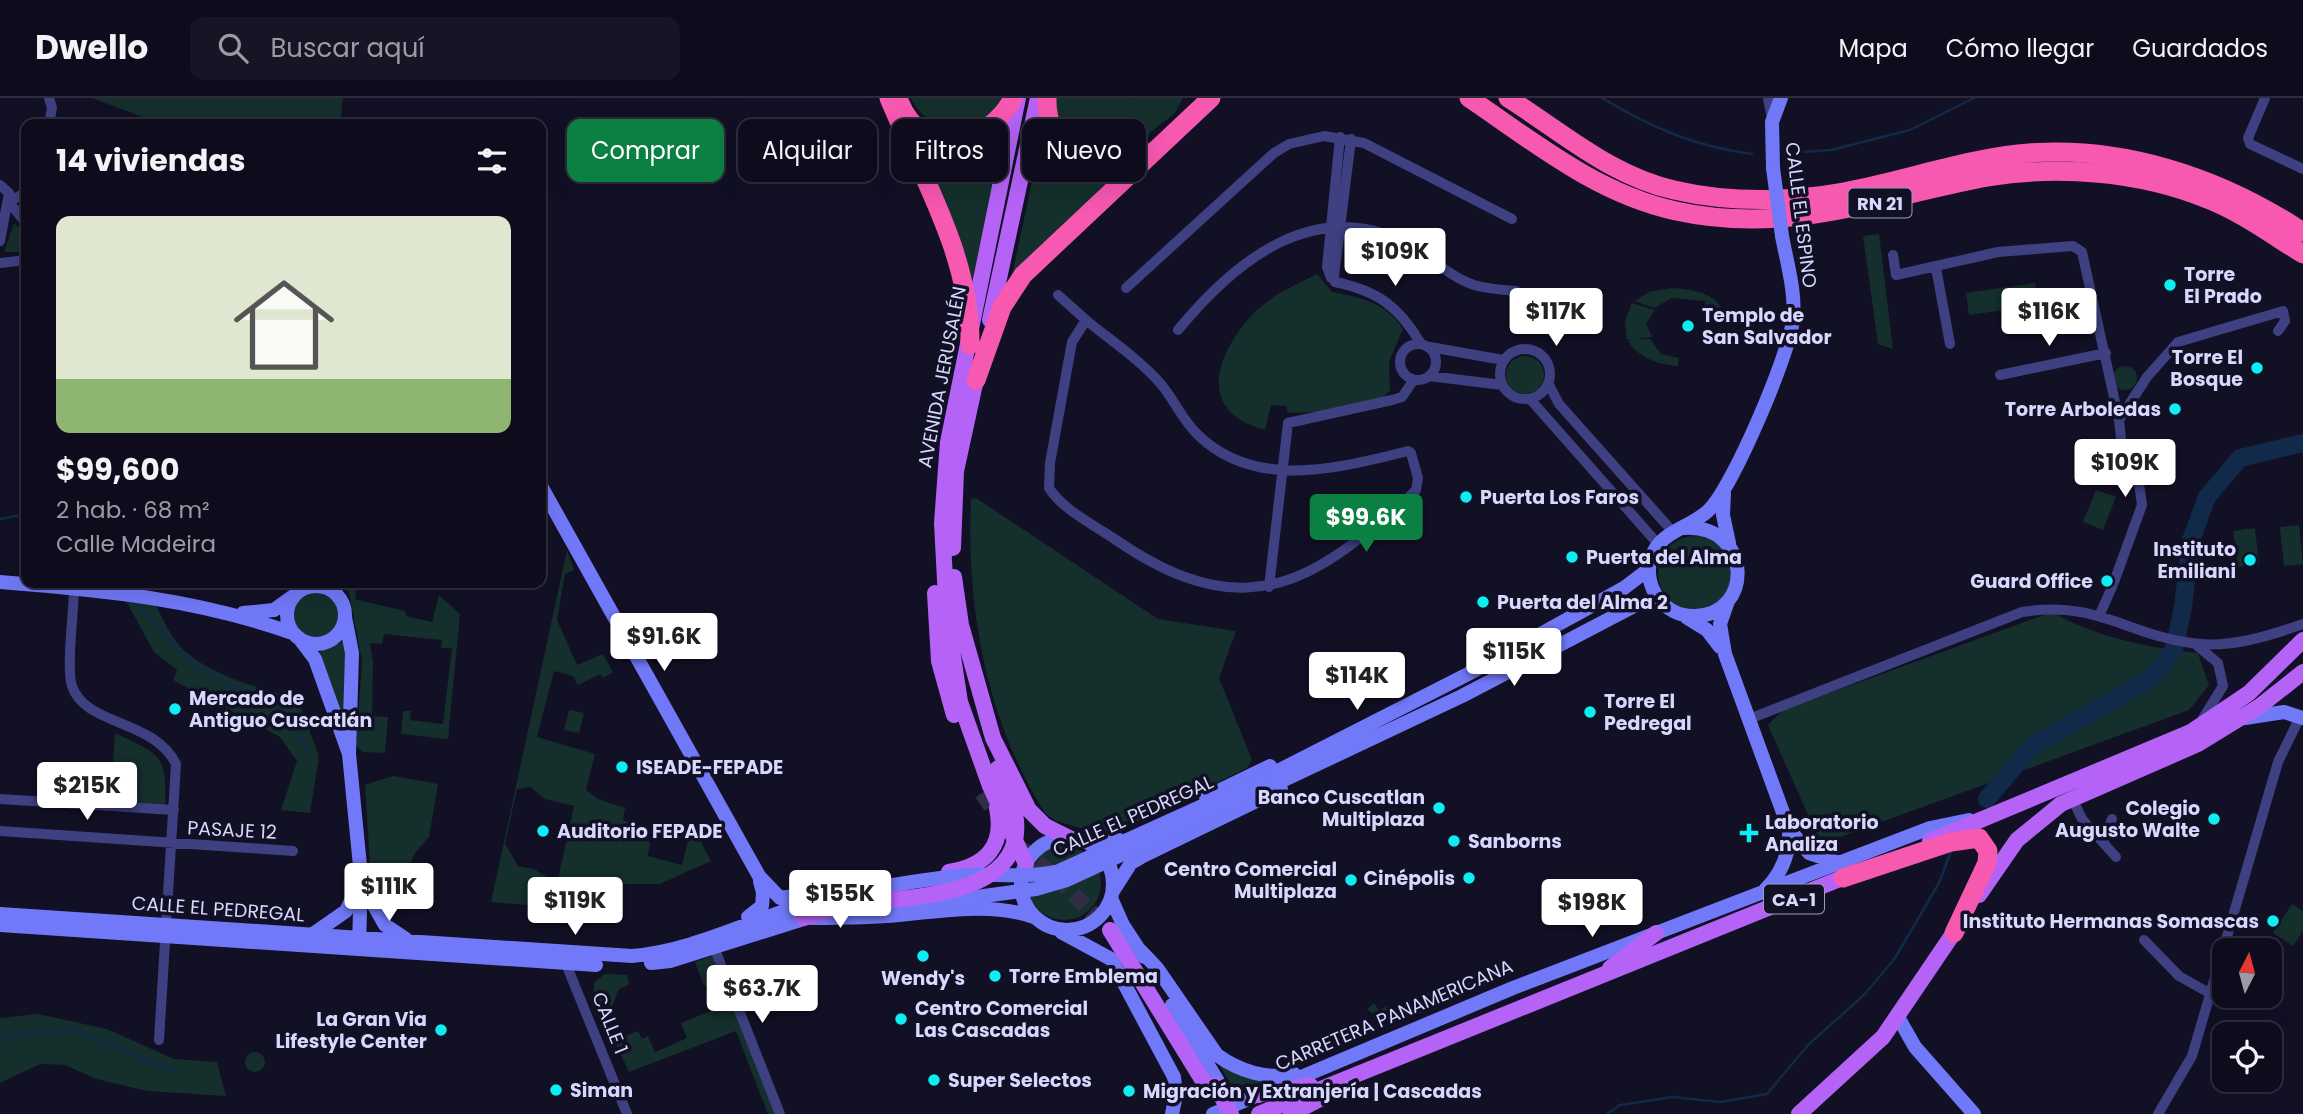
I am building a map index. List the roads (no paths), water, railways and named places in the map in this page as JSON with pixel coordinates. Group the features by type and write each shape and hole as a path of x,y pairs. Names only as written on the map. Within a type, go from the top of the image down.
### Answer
{"highway":[{"path":"889,98 957,258 969,313 970,345"},
{"path":"898,98 910,120 918,128 940,137 960,139 992,126 1015,98"},
{"path":"1047,98 1048,123 1059,142 1080,158 1116,164 1134,155 1181,113 1190,98"},
{"path":"976,380 1002,307 1023,275 1211,98"},
{"name":"RN 21","path":"1469,98 1596,182 1646,203 1687,214 1740,220 1818,215 1987,178 2027,173 2074,172 2144,182 2206,198 2303,254"},
{"name":"RN 21","path":"1508,98 1610,165 1651,184 1691,194 1734,199 1811,196 1859,189 1994,158 2042,152 2069,153 2147,164 2209,180 2247,197 2303,232"},
{"path":"1841,871 1951,842 1979,838 1988,850 1987,863 1954,933"}],"main road":[{"name":"AVENIDA JERUSALÉN","path":"1015,98 970,345 948,442 942,523 950,640 960,702 986,790 1024,869"},
{"name":"AVENIDA JERUSALÉN","path":"1038,98 960,450 953,505 953,562 961,625 984,713 1026,806 1045,826 1076,840"},
{"name":"CALLE EL ESPINO","path":"1679,530 1704,515 1724,493 1780,366 1792,325 1791,292 1773,168 1772,122 1781,98"},
{"name":"CALLE EL ESPINO","path":"1724,493 1723,515 1729,544"},
{"path":"546,495 759,876 780,898 864,882 945,872 1024,869"},
{"path":"1726,654 1707,630 1659,600 1650,583 1649,569 1658,544 1679,530 1709,530 1729,544 1735,554 1738,578 1720,624 1726,654 1789,829 1809,853 1841,871"},
{"name":"CALLE EL PEDREGAL","path":"875,907 1036,889 1066,880 1264,784 1624,588 1649,569"},
{"path":"0,582 21,584"},
{"path":"74,588 238,614 313,643 328,641 340,631 345,617"},
{"path":"238,614 274,610 303,588"},
{"path":"303,588 287,614 297,636 315,659 349,754"},
{"path":"338,589 352,653 349,754 360,876 359,944"},
{"name":"CALLE EL PEDREGAL","path":"0,925 313,934 359,944 416,944 601,956 649,955 691,944 804,905 867,889 961,875 1026,876 1059,871 1357,745 1462,696 1634,606 1659,600"},
{"path":"1681,614 1708,614 1728,600"},
{"path":"803,918 839,907 875,907 962,889 997,869 1011,848 1016,825 1012,801 973,704 961,625"},
{"name":"CARRETERA PANAMERICANA","path":"1259,1114 1603,976 1841,871 1988,816 2191,732 2249,693 2303,640"},
{"path":"1799,1114 1883,1037 2017,840 2072,798 2164,760 2240,719 2303,672"},
{"path":"1172,1114 1177,1095 1174,1077 1119,970 1104,953 1035,917 1024,900 1024,869 1045,844 1076,840 1103,844 1120,840 1400,702 1468,674"},
{"path":"2240,719 2277,712 2302,718"},
{"path":"1050,927 1067,930 1087,925 1103,912 1131,863 1270,796 1357,745"},
{"path":"945,872 979,864 993,847 999,822 986,790"},
{"path":"1764,891 1782,869 1787,856 1789,829"},
{"path":"1076,840 1096,848 1105,859 1112,874 1112,895 1123,925 1206,1040 1228,1063 1256,1073 1275,1076 1320,1068"},
{"name":"CARRETERA PANAMERICANA","path":"1213,1114 1320,1068 1764,891 1841,871"},
{"path":"313,934 346,911 360,876"},
{"path":"360,876 365,894 385,925 396,935 416,944"},
{"path":"748,917 762,906 763,893 759,876"},
{"path":"691,944 709,932 815,892"},
{"name":"CALLE EL PEDREGAL","path":"0,914 167,931 359,944 566,964 670,961 803,918 872,917 976,908 1014,910 1035,917"},
{"path":"1110,930 1213,1082 1239,1114"},
{"path":"1603,976 1656,933"},
{"path":"1140,950 1231,1114"},
{"path":"1898,1017 1915,1047 1975,1114"},
{"path":"1883,1037 1915,1047"},
{"path":"1291,1114 1399,1059"},
{"path":"1258,1095 1343,1079"},
{"path":"1213,1082 1224,1114"}],"street":[{"path":"49,98 52,108 50,119"},
{"path":"1768,98 1772,122"},
{"path":"2265,98 2248,138 2250,144 2303,169"},
{"path":"1345,138 1336,227 1327,267 1333,279 1366,292 1397,309 1425,344 1435,362 1429,376 1422,382 1413,382 1405,376 1402,359 1405,348 1425,344 1503,360"},
{"path":"1126,288 1274,153 1306,139 1345,138 1387,153 1512,219"},
{"path":"0,185 6,187 9,202 0,241"},
{"path":"9,202 21,195"},
{"path":"9,202 21,217"},
{"path":"1178,330 1223,279 1256,255 1303,233 1336,227 1376,231 1398,240 1472,285 1516,291"},
{"path":"1893,255 1896,275 1998,252 2073,246 2086,259 2119,420 2122,447 2138,484 2141,505 2100,614"},
{"path":"0,263 21,261"},
{"path":"1936,268 1950,344"},
{"path":"1058,295 1158,381 1189,426 1207,443 1233,460 1281,470 1303,471 1346,467 1408,451 1411,453 1418,478 1413,493 1343,552 1309,573 1269,587 1221,585 1169,572 1071,509 1049,488 1050,463 1072,342 1086,320"},
{"path":"2119,420 2147,377 2178,342 2283,311 2285,321 2278,331"},
{"path":"1517,350 1534,350 1546,360 1550,376 1548,383 1544,390 1530,399 1516,398 1502,385 1499,376 1503,360 1517,350"},
{"path":"2000,375 2106,353"},
{"path":"1429,376 1502,385"},
{"path":"1269,587 1286,427 1291,421 1402,397 1413,382"},
{"path":"1548,383 1559,404 1679,530"},
{"path":"1530,399 1658,544"},
{"path":"74,588 71,683 80,703 167,747 176,764 159,1040"},
{"path":"1749,719 2022,611 2060,608 2100,614 2190,643 2263,638 2303,624"},
{"path":"2190,643 2218,663 2223,686 2214,704 2191,732"},
{"path":"2158,1114 2193,1056 2274,774 2302,718"},
{"path":"2072,798 2082,819 2116,857"},
{"path":"0,799 174,810"},
{"path":"2103,842 2112,819"},
{"name":"PASAJE 12","path":"0,831 293,851"},
{"path":"2144,940 2179,976 2211,995"},
{"path":"714,947 780,1114"},
{"name":"CALLE 1","path":"566,964 627,1114"},
{"path":"617,1114 620,1095"},
{"path":"2166,1114 2167,1101"}],"waterway":[{"path":"1602,98 1674,134 1731,151 1752,154"},
{"path":"1787,153 1831,150 1910,130 1974,98"},
{"path":"1987,799 2033,745 2152,677 2163,665 2174,649 2183,607 2191,540 2207,497 2240,458 2303,443"},
{"path":"0,519 21,515"},
{"path":"135,601 195,667 234,688 273,697 311,753"},
{"path":"1607,1114 1620,1105 1673,1097 1720,1102 1767,1094 1808,1045 1865,994 1895,958 1939,883 1951,851"},
{"path":"0,1041 8,1036 71,1029 171,1070"}],"tunnel":[{"path":"982,793 1003,823"},
{"path":"1019,847 1059,880 1110,930"}],"place":[{"name":"Torre El Prado","path":"2170,285"},
{"name":"Templo de San Salvador","path":"1688,326"},
{"name":"Torre El Bosque","path":"2257,368"},
{"name":"Torre Arboledas","path":"2175,409"},
{"name":"Puerta Los Faros","path":"1466,497"},
{"name":"Puerta del Alma","path":"1572,557"},
{"name":"Instituto Emiliani","path":"2250,560"},
{"name":"Guard Office","path":"2107,581"},
{"name":"Puerta del Alma 2","path":"1483,602"},
{"name":"Mercado de Antiguo Cuscatlán","path":"175,709"},
{"name":"Torre El Pedregal","path":"1590,712"},
{"name":"ISEADE-FEPADE","path":"622,767"},
{"name":"Banco Cuscatlan Multiplaza","path":"1439,808"},
{"name":"Colegio Augusto Walte","path":"2214,819"},
{"name":"Auditorio FEPADE","path":"543,831"},
{"name":"Laboratorio Analiza","path":"1749,833"},
{"name":"Sanborns","path":"1454,841"},
{"name":"Cinépolis","path":"1469,878"},
{"name":"Centro Comercial Multiplaza","path":"1351,880"},
{"name":"Instituto Hermanas Somascas","path":"2273,921"},
{"name":"Wendy's","path":"923,956"},
{"name":"Torre Emblema","path":"995,976"},
{"name":"Centro Comercial Las Cascadas","path":"901,1019"},
{"name":"La Gran Via Lifestyle Center","path":"441,1030"},
{"name":"Super Selectos","path":"934,1080"},
{"name":"Siman","path":"556,1090"},
{"name":"Migración y Extranjería | Cascadas","path":"1129,1091"}]}
